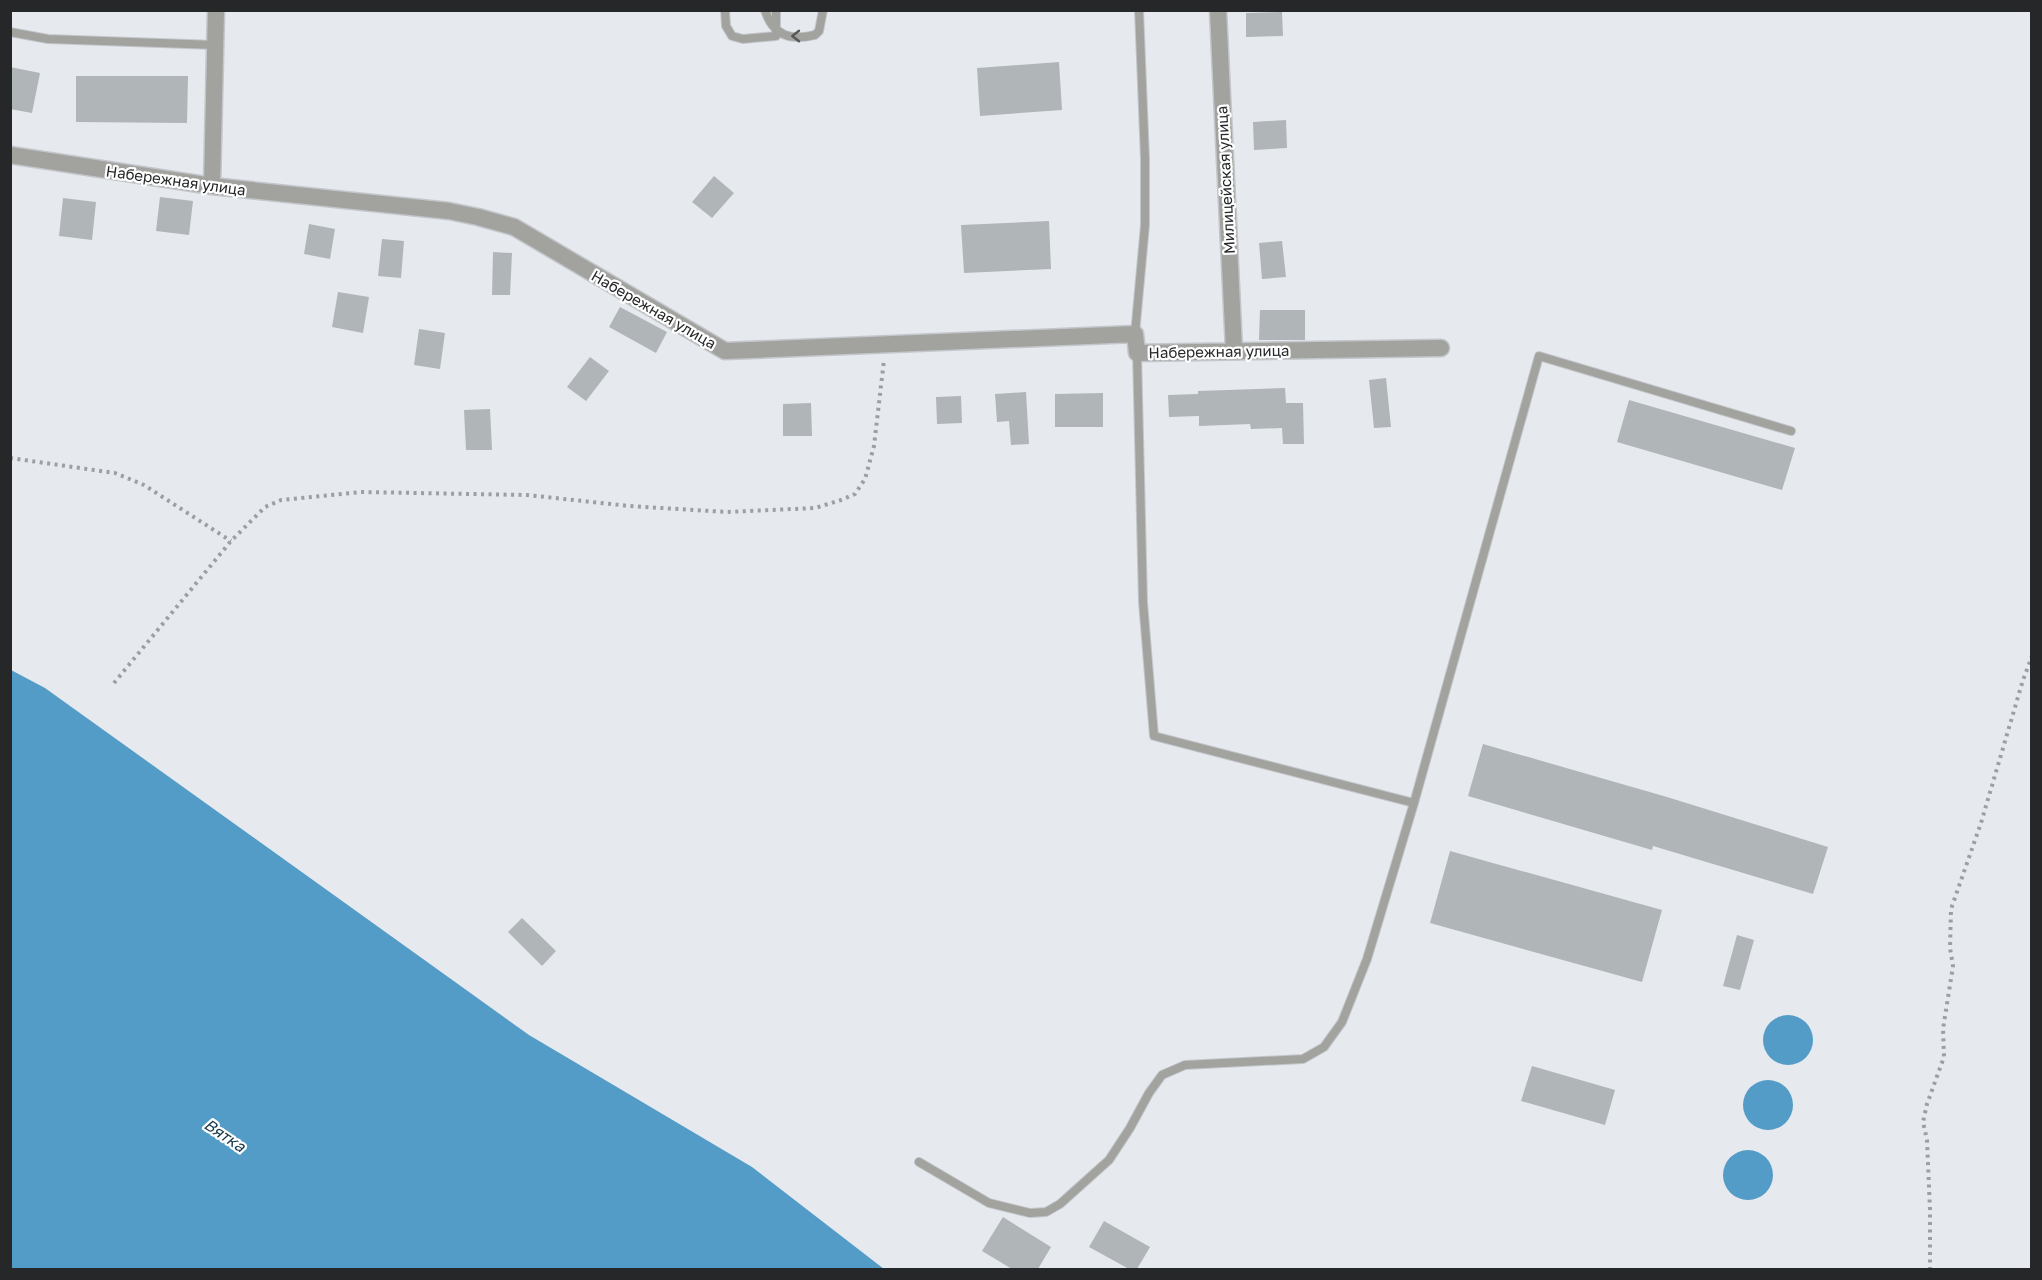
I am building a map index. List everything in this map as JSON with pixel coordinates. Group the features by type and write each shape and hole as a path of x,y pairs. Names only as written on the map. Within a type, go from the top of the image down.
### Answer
{"street":[{"path":"212,186 216,10"},
{"name":"Милицейская улица","path":"1218,10 1234,350"},
{"name":"Набережная улица","path":"10,155 212,186 449,211 478,217 514,227 724,351 1135,334 1137,353 1441,348"}],"lane":[{"path":"725,10 726,26 732,36 773,42 776,40 776,10"},
{"path":"765,10 776,34"},
{"path":"776,34 786,36 815,34 819,31 823,10"},
{"path":"1135,334 1145,225 1139,10"},
{"path":"10,32 48,39 215,45"},
{"path":"1137,353 1143,602 1154,736 1414,803"},
{"path":"919,1162 989,1203 1030,1213 1046,1212 1060,1204 1109,1160 1162,1075 1185,1065 1303,1059 1324,1047 1342,1023 1367,958 1414,803 1539,356 1791,431"}],"path":[{"path":"114,683 231,542 265,507 281,500 361,492 527,495 629,506 727,512 815,508 855,494 866,479 877,427 885,344"},
{"path":"10,458 115,473 144,485 231,542"},
{"path":"1930,1269 1927,1140 1923,1122 1944,1057 1943,1029 1952,975 1951,909 1981,823 2031,656"}],"water":[{"name":"Вятка","path":"11,670 45,688 529,1035 752,1167 884,1269 11,1269"},
{"path":"1788,1015 1806,1022 1813,1040 1806,1058 1788,1065 1770,1058 1763,1040 1770,1022"},
{"path":"1768,1080 1786,1087 1793,1105 1786,1123 1768,1130 1750,1123 1743,1105 1750,1087"},
{"path":"1748,1150 1766,1157 1773,1175 1766,1193 1748,1200 1730,1193 1723,1175 1730,1157"}],"building":[{"path":"1282,12 1283,36 1246,37 1246,13"},
{"path":"1059,62 1062,110 980,116 977,68"},
{"path":"10,67 40,73 32,113 10,109"},
{"path":"76,76 188,76 187,123 76,122"},
{"path":"1286,120 1287,148 1254,150 1253,122"},
{"path":"714,176 734,193 712,218 692,202"},
{"path":"160,197 193,201 189,235 156,231"},
{"path":"63,198 96,202 92,240 59,236"},
{"path":"1049,221 1051,269 964,273 961,225"},
{"path":"309,224 335,229 330,259 304,254"},
{"path":"382,239 404,241 401,278 378,276"},
{"path":"1282,241 1286,277 1262,279 1259,243"},
{"path":"493,252 512,253 510,295 492,295"},
{"path":"338,292 369,297 363,333 332,327"},
{"path":"620,307 667,332 656,353 609,327"},
{"path":"1260,310 1305,310 1305,340 1259,340"},
{"path":"419,329 445,333 440,369 414,365"},
{"path":"590,357 609,371 586,401 567,387"},
{"path":"1386,378 1391,427 1374,428 1369,380"},
{"path":"1285,388 1286,403 1303,403 1304,444 1283,444 1282,428 1251,429 1250,424 1199,426 1199,416 1169,417 1168,395 1198,394 1198,391"},
{"path":"1026,392 1029,444 1011,445 1009,421 997,422 995,394"},
{"path":"1103,393 1103,427 1055,427 1055,394"},
{"path":"961,396 962,423 937,424 936,397"},
{"path":"1629,400 1795,448 1782,490 1617,442"},
{"path":"811,403 812,436 783,436 783,404"},
{"path":"490,409 492,450 466,450 464,410"},
{"path":"1483,744 1667,797 1828,847 1813,894 1653,846 1652,850 1468,796"},
{"path":"1450,851 1662,910 1642,982 1430,923"},
{"path":"522,918 556,951 542,966 508,932"},
{"path":"1737,935 1754,940 1740,990 1723,986"},
{"path":"1532,1066 1615,1090 1605,1125 1521,1101"},
{"path":"1003,1217 1051,1247 1038,1269 1012,1269 982,1251"},
{"path":"1104,1221 1150,1247 1137,1269 1129,1269 1089,1247"}]}
